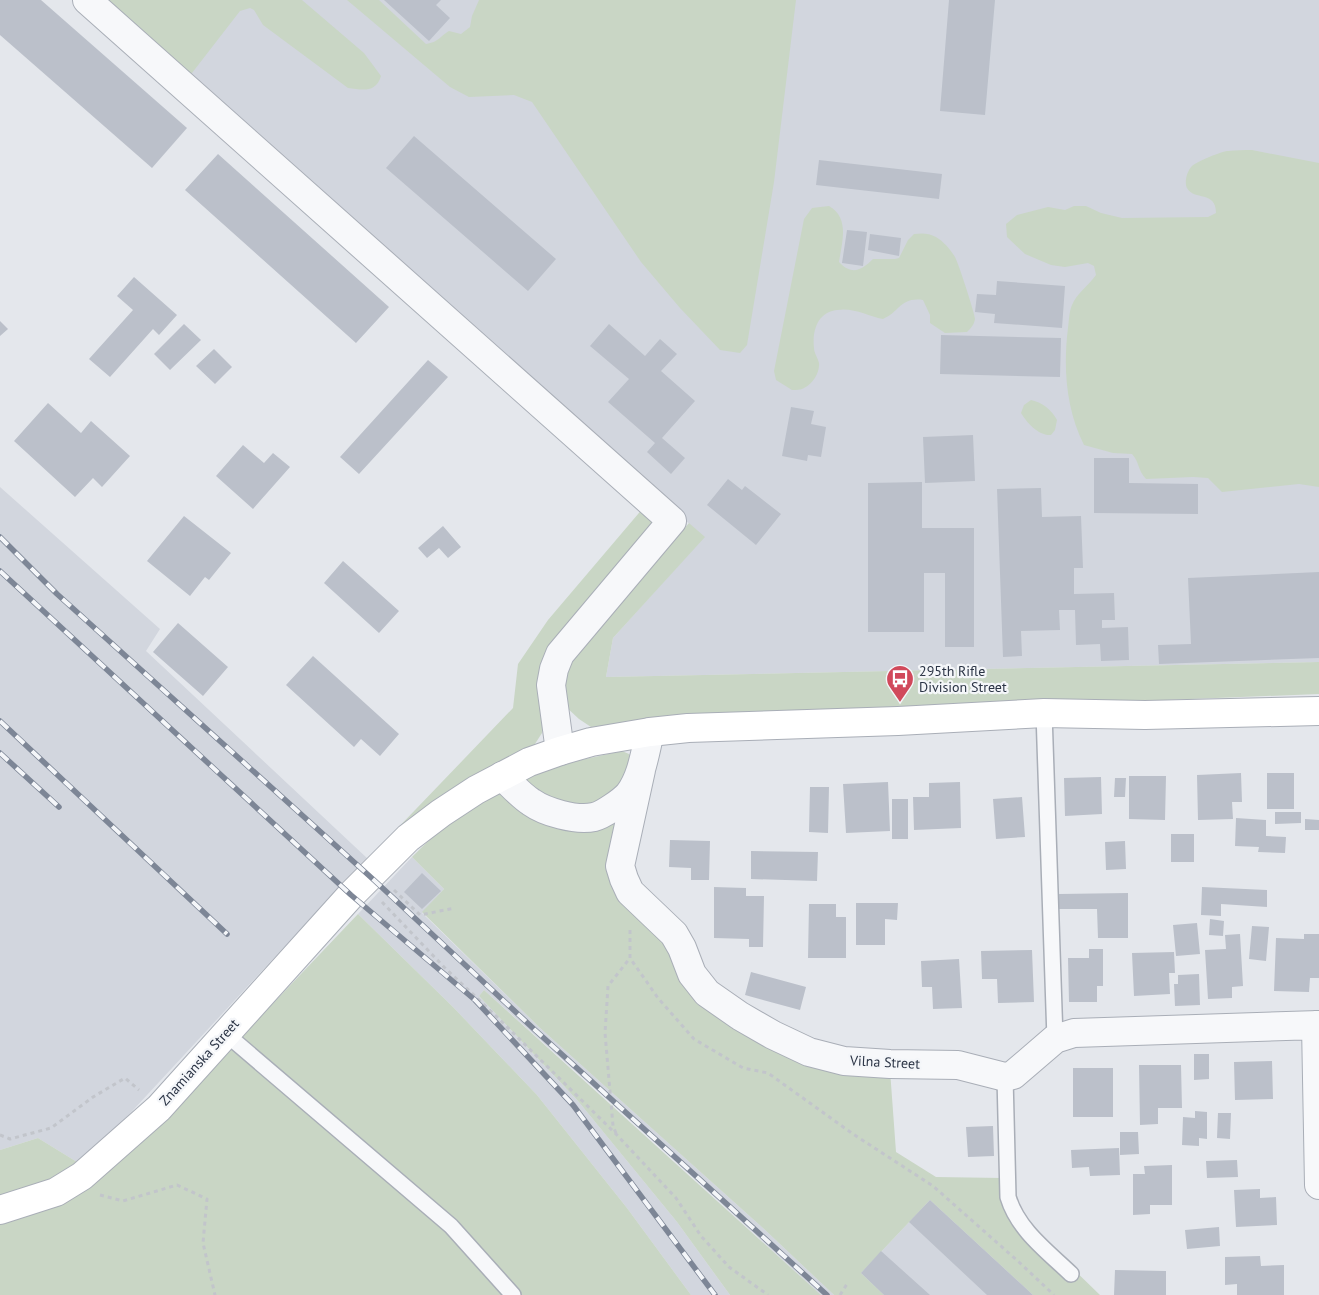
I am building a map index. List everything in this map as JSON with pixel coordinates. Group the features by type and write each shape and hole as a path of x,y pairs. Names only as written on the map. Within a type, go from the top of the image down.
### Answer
{"street":[{"path":"86,0 672,521 560,654 554,668 551,685 560,751"},
{"name":"Znamianska Street","path":"0,1210 56,1192 82,1176 159,1108 225,1033 381,882 408,838 476,790 530,762 592,742 650,732 688,728 898,721 1044,713 1145,715 1319,710"},
{"name":"Vilna Street","path":"650,732 620,866 630,892 674,934 682,948 692,974 707,993 740,1016 773,1035 809,1052 844,1061 958,1065 1005,1078"},
{"name":"Vilna Street","path":"502,776 531,802 550,812 574,817 594,817 621,802 630,792 641,770"},
{"path":"1005,1078 1013,1075 1055,1039 1074,1033 1317,1025 1319,1185"}],"lane":[{"path":"1044,713 1055,1039"},
{"path":"225,1033 451,1226 513,1295"},
{"path":"1005,1078 1008,1197 1012,1211 1028,1234 1071,1274"}],"path":[{"path":"381,882 420,915 455,908"},
{"path":"630,892 630,958 658,998 694,1039 743,1068 768,1073 854,1134 933,1186 1054,1295"},
{"path":"381,901 444,967 616,1134 676,1198 701,1236 729,1267 768,1295"},
{"path":"616,1134 613,1126 605,1033 608,986 630,958"},
{"path":"0,1135 10,1139 51,1128 93,1097 125,1078 159,1108"},
{"path":"82,1176 96,1195 123,1201 177,1185 207,1198 203,1243 215,1295"},
{"path":"840,1295 847,1284"}],"shaded area":[{"path":"104,0 1319,0 1319,662 606,677 613,638 704,537"},
{"path":"0,487 160,629 146,651 368,859 335,892 110,1135 77,1162 38,1138 0,1150"},
{"path":"412,857 444,889 422,913 539,1027 764,1229 834,1295 821,1295 628,1118 484,990 479,996 578,1101 677,1222 730,1295 691,1295 627,1208 537,1095 453,1007 358,914"},
{"path":"930,1200 1033,1295 884,1295 861,1273"}],"green space":[{"path":"96,0 302,0 364,53 381,76 372,88 364,90 348,88 263,25 254,10 250,8 240,11 192,73 181,74"},
{"path":"347,0 379,0 426,44 436,41 449,31 461,34 470,27 472,16 479,0 796,0 774,182 747,345 740,353 720,350 680,308 641,262 532,102 514,95 469,97 450,87"},
{"path":"1252,150 1319,163 1319,487 1299,484 1222,492 1208,478 1146,479 1132,454 1113,453 1084,445 1073,417 1066,373 1069,316 1074,301 1096,275 1094,266 1088,263 1065,267 1051,265 1025,254 1007,237 1006,224 1017,215 1048,207 1065,210 1074,206 1086,206 1101,213 1122,218 1208,217 1216,213 1215,206 1209,198 1194,194 1187,188 1186,180 1190,168 1198,162 1225,151"},
{"path":"829,206 840,217 843,239 839,262 848,269 857,270 873,259 899,258 908,240 914,234 928,234 939,239 955,257 975,319 967,332 945,333 930,323 930,315 923,300 909,301 883,319 843,309 830,311 821,318 815,329 814,350 819,363 817,374 807,386 792,390 776,380 774,371 804,219 812,208"},
{"path":"1031,400 1046,407 1057,420 1055,430 1051,435 1038,431 1030,425 1021,413 1024,405"},
{"path":"644,507 652,525 555,649 542,733 533,747 492,765 404,827 368,859 513,708 518,664 548,620"},
{"path":"689,523 705,537 613,638 606,677 1319,662 1319,694 688,719 591,727 565,706 562,675 568,661"},
{"path":"622,751 629,754 634,760 620,829 653,919 703,996 890,1070 896,1152 936,1177 1002,1178 1033,1230 1100,1295 1033,1295 930,1200 861,1273 884,1295 834,1295 764,1229 539,1027 422,912 444,889 412,857 446,826 485,799 526,778 570,763"},
{"path":"358,914 453,1007 537,1095 627,1208 691,1295 0,1295 0,1221 93,1182 128,1154"},
{"path":"484,990 821,1295 730,1295 677,1222 578,1101 479,996"},
{"path":"38,1138 77,1162 50,1180 0,1198 0,1150"}],"building":[{"path":"0,0 41,0 187,128 152,168 0,35"},
{"path":"384,0 441,0 436,5 450,18 429,41"},
{"path":"949,0 995,0 985,115 940,111"},
{"path":"414,136 556,259 528,291 386,168"},
{"path":"218,154 389,307 356,343 185,190"},
{"path":"819,160 942,174 939,199 816,185"},
{"path":"847,230 867,232 863,266 842,263"},
{"path":"870,234 901,238 899,256 868,250"},
{"path":"134,277 177,315 159,335 153,329 110,377 89,359 133,310 117,296"},
{"path":"997,281 1065,286 1062,328 994,323 995,314 975,312 977,294 996,295"},
{"path":"0,321 8,329 0,336"},
{"path":"184,324 201,340 170,370 154,354"},
{"path":"609,324 645,356 660,339 677,354 661,371 695,401 662,438 685,458 671,474 647,452 655,443 608,402 629,379 590,346"},
{"path":"941,335 1061,338 1060,377 940,374"},
{"path":"214,349 232,367 215,384 196,366"},
{"path":"428,360 448,377 359,474 340,457"},
{"path":"48,403 81,433 91,421 130,456 102,487 93,478 75,497 14,441"},
{"path":"791,407 814,411 811,424 826,427 821,457 808,455 807,461 782,456"},
{"path":"973,435 975,481 925,483 923,437"},
{"path":"243,445 264,463 273,453 290,467 253,509 216,476"},
{"path":"1094,458 1129,458 1129,483 1198,484 1198,514 1094,513"},
{"path":"728,479 742,490 745,486 781,514 756,545 707,505"},
{"path":"922,482 922,528 974,528 974,647 945,647 945,573 924,573 924,632 868,632 868,483"},
{"path":"1041,488 1042,517 1081,516 1083,568 1074,568 1074,594 1114,593 1115,620 1102,620 1102,628 1128,627 1129,660 1101,661 1100,644 1076,645 1075,610 1059,610 1060,630 1021,631 1022,656 1003,657 997,489"},
{"path":"184,516 231,553 209,580 205,577 190,596 147,561"},
{"path":"443,526 461,547 448,558 439,548 427,558 418,548"},
{"path":"343,561 399,611 379,633 324,583"},
{"path":"1319,572 1319,658 1159,664 1158,645 1191,644 1188,578"},
{"path":"178,623 228,667 203,696 153,652"},
{"path":"313,656 399,734 380,756 361,739 354,747 286,685"},
{"path":"1241,773 1242,802 1232,802 1233,819 1198,820 1197,775"},
{"path":"1267,773 1294,773 1294,809 1267,809"},
{"path":"1129,776 1166,776 1165,820 1129,819"},
{"path":"1101,777 1102,814 1065,816 1064,778"},
{"path":"1115,778 1126,778 1125,797 1114,797"},
{"path":"888,782 890,831 846,833 843,784"},
{"path":"960,782 961,828 914,830 913,797 929,797 929,783"},
{"path":"810,787 829,787 828,833 809,832"},
{"path":"1022,797 1025,837 996,839 993,799"},
{"path":"892,799 908,799 908,839 892,839"},
{"path":"1275,812 1301,812 1301,823 1275,824"},
{"path":"1236,818 1266,820 1266,836 1286,837 1285,853 1258,852 1259,847 1235,846"},
{"path":"1305,819 1319,820 1319,830 1305,830"},
{"path":"1171,834 1194,834 1194,862 1171,862"},
{"path":"670,840 710,841 709,880 691,880 691,868 669,867"},
{"path":"1125,841 1126,869 1106,870 1105,842"},
{"path":"751,851 818,852 817,881 751,879"},
{"path":"422,873 441,891 422,909 404,892"},
{"path":"714,887 746,888 746,896 764,896 763,947 749,947 749,939 714,938"},
{"path":"1202,887 1267,890 1267,907 1221,904 1221,916 1201,915"},
{"path":"1128,893 1128,938 1098,938 1097,909 1059,909 1059,894"},
{"path":"856,903 898,903 897,920 885,919 885,945 856,945"},
{"path":"809,904 836,904 836,917 846,917 846,958 808,958"},
{"path":"1210,919 1224,921 1223,936 1209,935"},
{"path":"1197,923 1200,954 1176,956 1173,925"},
{"path":"1252,926 1269,927 1266,961 1249,959"},
{"path":"1240,934 1243,986 1232,987 1232,998 1208,999 1205,950 1226,949 1225,935"},
{"path":"1304,934 1319,934 1319,978 1310,978 1309,992 1274,991 1276,938 1304,939"},
{"path":"1089,949 1103,949 1103,986 1097,986 1097,1002 1069,1002 1068,958 1089,958"},
{"path":"1032,950 1034,1002 998,1003 997,979 982,979 981,951"},
{"path":"1174,952 1175,973 1169,973 1170,994 1134,996 1132,953"},
{"path":"959,959 962,1008 933,1009 932,987 922,987 921,961"},
{"path":"751,972 806,987 800,1010 745,995"},
{"path":"1199,974 1200,1005 1175,1006 1174,984 1178,984 1178,975"},
{"path":"1194,1054 1209,1054 1209,1079 1194,1080"},
{"path":"1272,1061 1273,1099 1235,1100 1234,1062"},
{"path":"1139,1065 1181,1065 1182,1108 1158,1108 1158,1124 1140,1125"},
{"path":"1073,1068 1113,1068 1113,1117 1073,1117"},
{"path":"1195,1111 1207,1112 1207,1139 1199,1138 1199,1146 1182,1145 1183,1117 1195,1118"},
{"path":"1218,1113 1231,1113 1230,1139 1217,1138"},
{"path":"993,1126 994,1156 968,1157 966,1127"},
{"path":"1120,1132 1138,1132 1139,1154 1120,1155"},
{"path":"1119,1148 1120,1175 1090,1176 1089,1167 1072,1168 1071,1150"},
{"path":"1237,1160 1238,1177 1207,1178 1206,1161"},
{"path":"1172,1165 1172,1205 1150,1205 1150,1214 1133,1215 1133,1174 1145,1174 1144,1166"},
{"path":"1260,1189 1260,1198 1276,1197 1277,1225 1236,1227 1234,1190"},
{"path":"930,1200 1033,1295 987,1295 909,1222"},
{"path":"1219,1227 1220,1246 1187,1249 1185,1230"},
{"path":"881,1251 930,1295 884,1295 861,1273"},
{"path":"1260,1256 1261,1266 1284,1265 1284,1295 1237,1295 1237,1284 1225,1285 1225,1257"},
{"path":"1115,1270 1166,1271 1166,1295 1114,1295"}],"railway":[{"path":"0,537 57,594 375,881 535,1030 827,1295"},
{"path":"0,571 351,895 475,1000 573,1105 715,1295"},
{"path":"0,721 227,934"},
{"path":"0,753 59,807"}],"place":[{"name":"295th Rifle Division Street","path":"900,703"}]}
